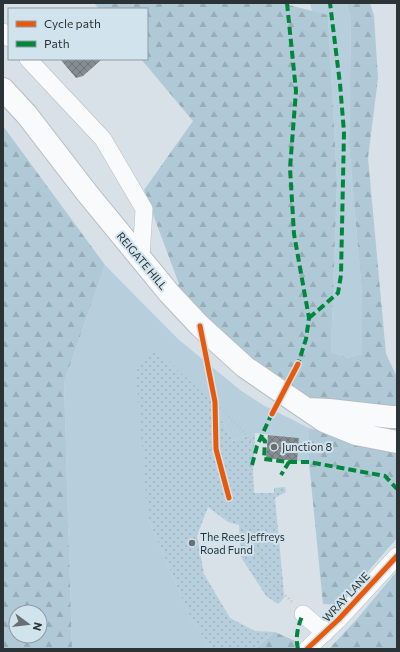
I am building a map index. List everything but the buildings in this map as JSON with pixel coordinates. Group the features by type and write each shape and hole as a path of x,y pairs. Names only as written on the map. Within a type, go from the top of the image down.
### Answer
{"main road":[{"name":"REIGATE HILL","path":"3,89 27,115 91,199 169,293 200,326 245,367 324,421 356,434 397,442"},
{"path":"306,409 397,417"}],"street":[{"path":"29,60 103,139 144,209 141,258"},
{"name":"WRAY LANE","path":"307,649 325,633 397,556"},
{"path":"303,614 325,633"}],"path":[{"path":"215,402 257,446"},
{"path":"206,448 216,449"},
{"path":"252,464 252,526 270,580 303,614"},
{"path":"385,476 397,475"}],"shaded area":[{"path":"310,3 347,3 351,20 349,143 362,294 362,354 348,358 331,352 337,181 328,16 312,11"},
{"path":"105,265 178,339 240,390 263,405 309,428 309,462 297,461 299,438 255,433 233,441 212,402 148,518 191,619 212,649 72,649 64,382"},
{"path":"153,347 212,402 233,441 255,433 253,473 254,493 274,493 274,488 285,487 286,492 275,498 284,598 278,604 266,596 241,557 239,525 228,522 208,507 197,536 204,574 230,618 255,631 275,632 255,649 212,649 191,619 148,518 136,372"}],"green space":[{"path":"94,3 281,3 328,15 337,181 331,352 348,358 362,354 362,294 349,143 351,20 347,3 370,3 374,16 378,78 368,158 386,354 397,377 397,406 374,408 306,409 169,293 179,284 144,190 193,121 142,60 148,60 148,8 98,8"},
{"path":"3,126 105,265 64,382 72,649 3,649"},
{"path":"309,428 397,451 397,538 339,605 323,604 309,462"},
{"path":"397,571 397,649 329,649 357,619"},
{"path":"275,632 313,649 255,649"}],"marked path":[{"path":"287,3 296,91 290,168 294,234 309,318 306,339 297,367"},
{"path":"309,318 338,293 341,275 344,132 340,84 330,3"},
{"path":"252,465 257,446 273,411"},
{"path":"261,437 265,441 264,459 289,462 281,475"},
{"path":"289,462 309,462 385,476 397,489"},
{"path":"298,649 298,631 303,614"}],"cycle path":[{"path":"200,326 215,402 216,449 229,498"},
{"path":"272,414 298,364"},
{"path":"307,649 339,619 397,556"}],"place":[{"name":"Junction 8","path":"274,447"},
{"name":"The Rees Jeffreys Road Fund","path":"192,543"}]}
